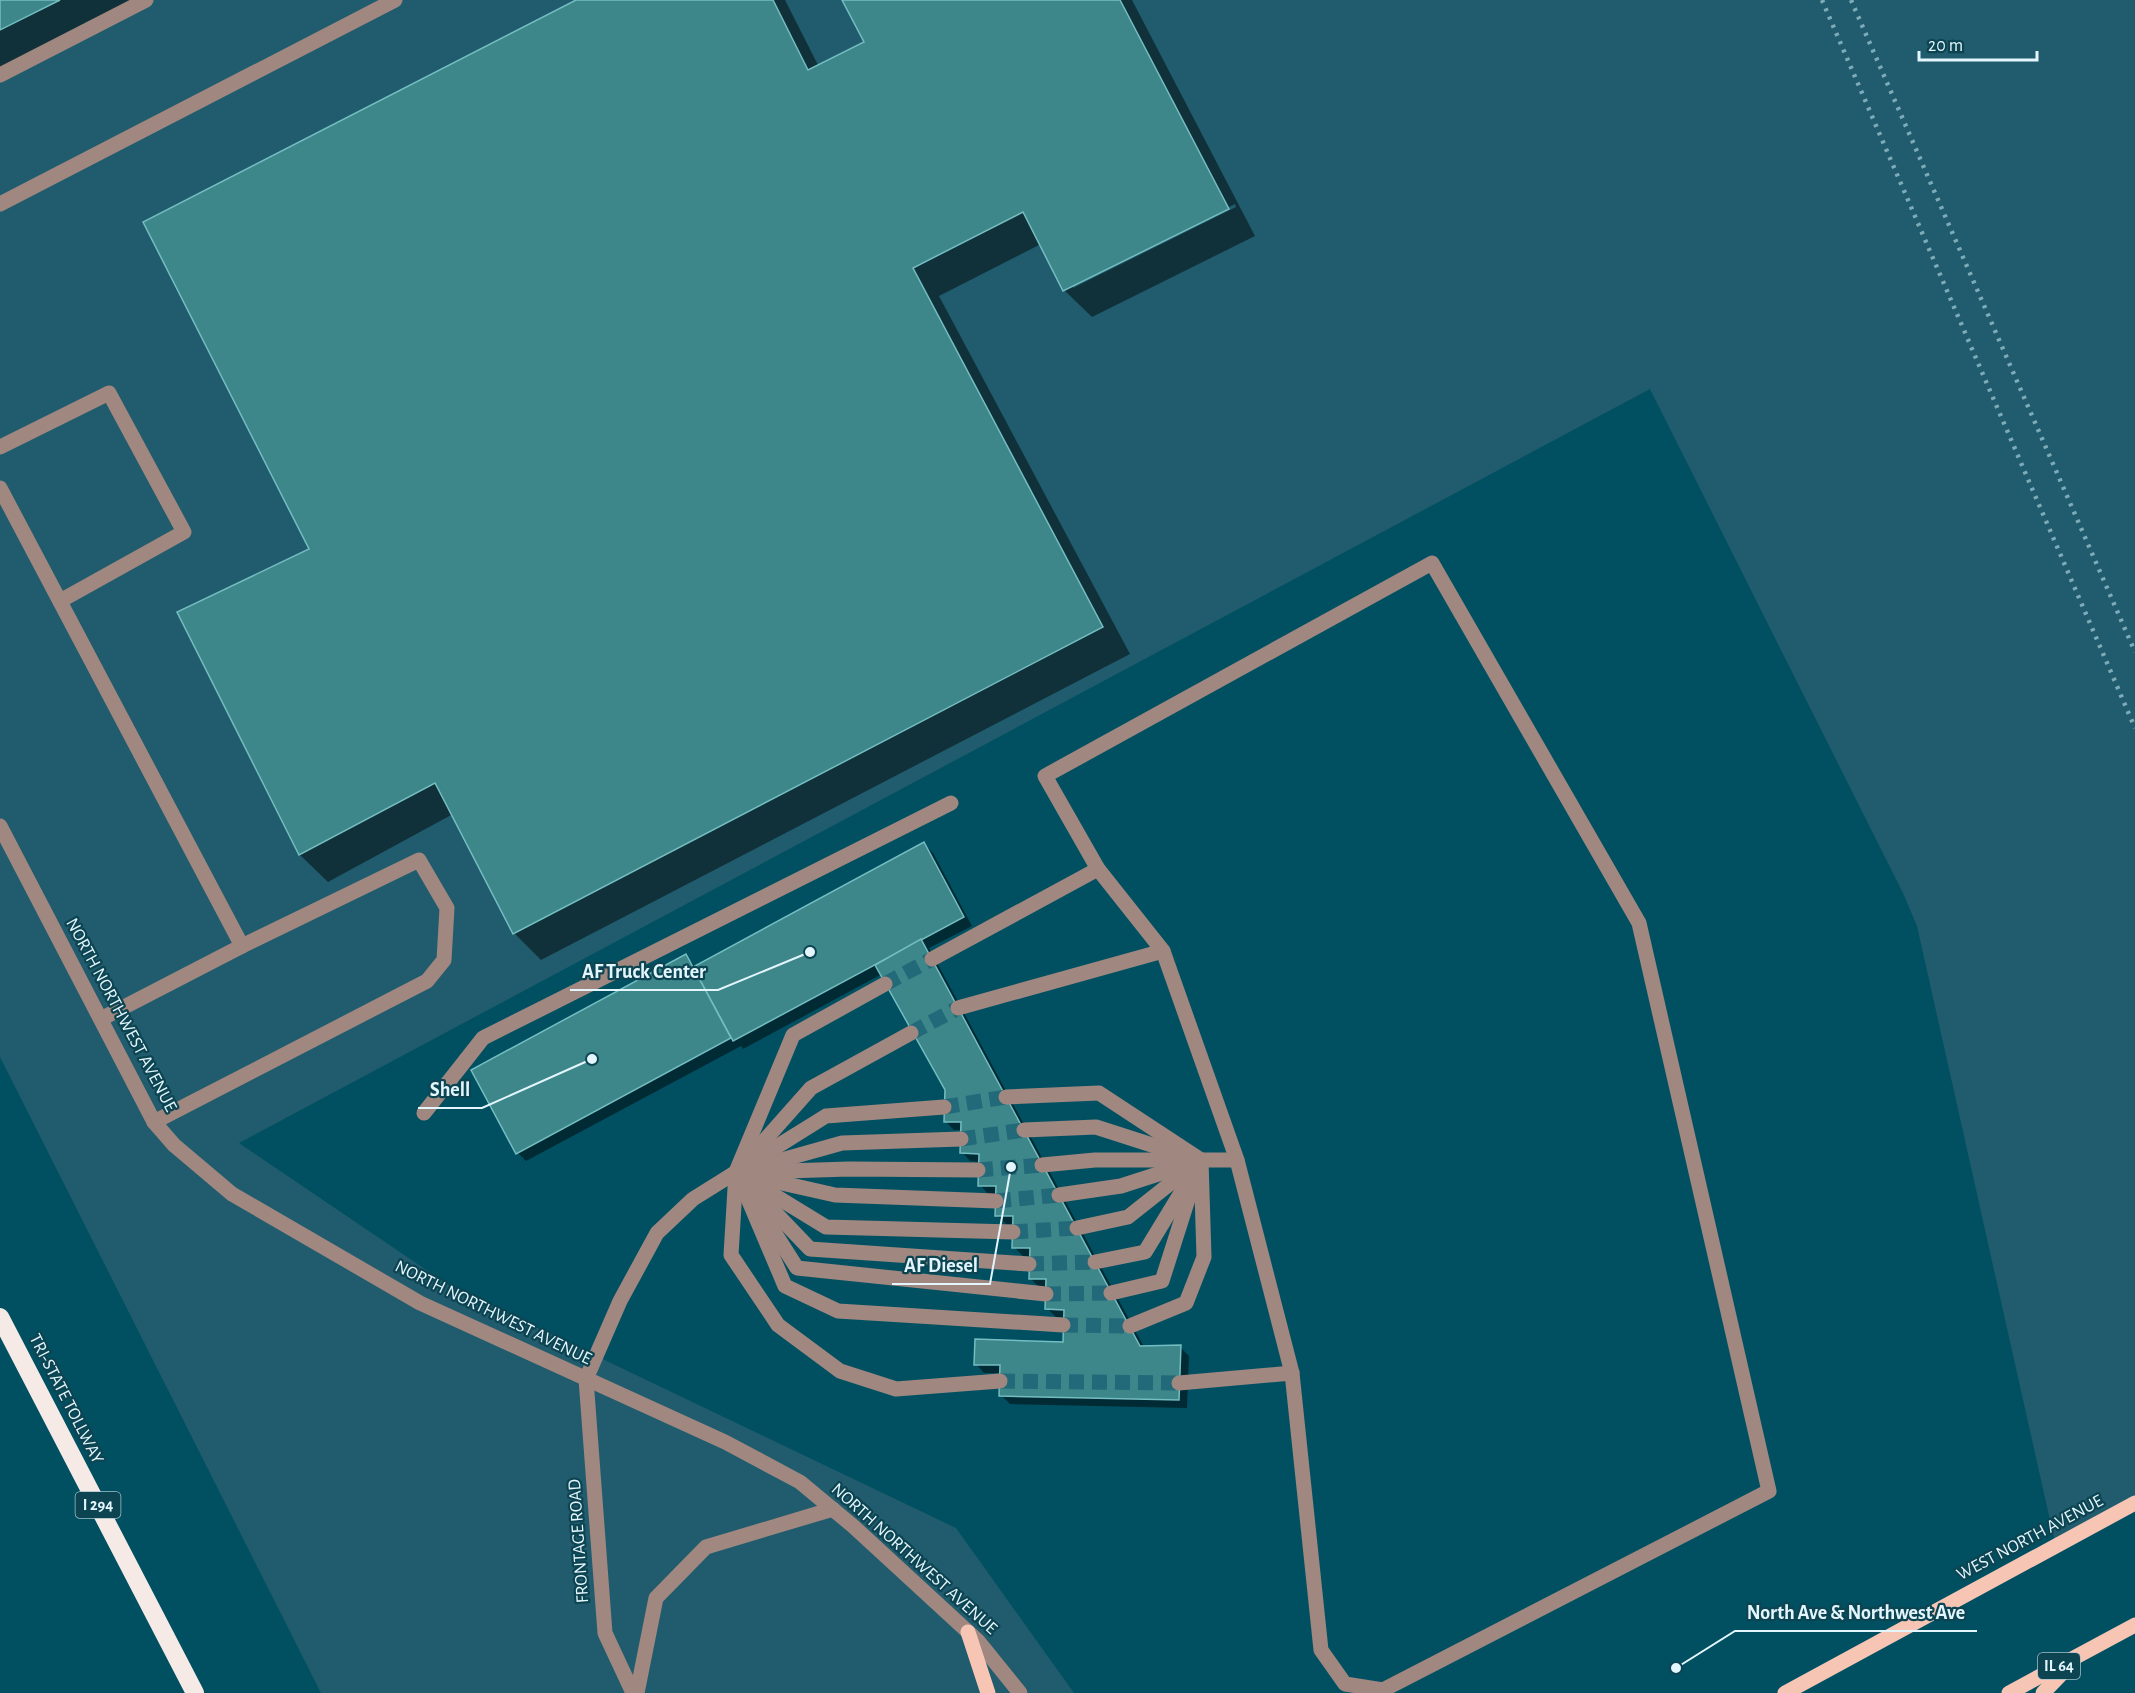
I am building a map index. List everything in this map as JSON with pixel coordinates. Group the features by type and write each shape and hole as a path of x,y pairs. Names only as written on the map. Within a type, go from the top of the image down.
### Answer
{"highway":[{"name":"TRI-STATE TOLLWAY","path":"0,1317 195,1693"}],"main road":[{"name":"WEST NORTH AVENUE","path":"1785,1693 2135,1503"},
{"name":"IL 64","path":"2010,1693 2135,1624"},
{"path":"968,1632 988,1693"},
{"path":"2043,1693 2080,1655"}],"street":[{"path":"0,75 146,0"},
{"path":"0,204 394,0"},
{"path":"0,447 109,393 184,532 60,601"},
{"path":"0,488 242,946"},
{"path":"1432,563 1639,923 1769,1491 1383,1689 1345,1684 1321,1650 1292,1373 1237,1160 1162,951 1098,869 1045,776 1432,563"},
{"path":"424,1113 483,1038 951,803"},
{"name":"NORTH NORTHWEST AVENUE","path":"0,826 154,1122 174,1145 232,1194 420,1303 725,1442 800,1482 833,1509 978,1641 1020,1693"},
{"path":"101,1019 242,946 419,860 447,908 444,960 427,981 154,1122"},
{"path":"932,959 1098,869"},
{"path":"958,1008 1162,951"},
{"path":"885,984 793,1035 736,1172 730,1255 778,1325 840,1371 896,1389 1000,1381"},
{"path":"736,1172 811,1088 911,1033"},
{"path":"1006,1097 1099,1093 1201,1160"},
{"path":"586,1379 620,1300 657,1233 693,1199 826,1116 944,1107"},
{"path":"1024,1130 1096,1127 1201,1160"},
{"path":"736,1172 842,1143 961,1139"},
{"path":"1042,1164 1095,1160 1237,1160"},
{"path":"1059,1195 1121,1186 1201,1160"},
{"path":"1077,1228 1128,1217 1201,1160"},
{"path":"1095,1262 1145,1252 1201,1160"},
{"path":"1111,1293 1162,1281 1201,1160"},
{"path":"1130,1326 1186,1303 1204,1257 1201,1160"},
{"path":"736,1172 849,1169 978,1170"},
{"path":"736,1172 835,1195 996,1201"},
{"path":"736,1172 826,1227 1013,1232"},
{"path":"736,1172 810,1249 1029,1264"},
{"path":"736,1172 797,1268 1046,1294"},
{"path":"736,1172 785,1286 838,1311 1063,1325"},
{"path":"1179,1383 1292,1373"},
{"name":"FRONTAGE ROAD","path":"586,1379 605,1633 635,1693"},
{"path":"635,1693 656,1598 706,1547 833,1509"}],"shaded area":[{"path":"0,0 2135,0 2135,1504 2056,1547 1917,926 1903,893 1650,389 239,1143 450,1286 956,1528 1074,1693 321,1693 0,1057"}],"building":[{"path":"0,0 60,0 0,30"},
{"path":"576,0 773,0 808,70 864,42 842,0 1120,0 1229,209 1063,291 1023,212 913,268 1103,627 513,934 435,783 299,855 177,612 309,549 143,222"},
{"path":"924,842 964,917 733,1041 693,967"},
{"path":"921,939 1140,1346 1181,1345 1179,1400 999,1396 1000,1365 974,1365 975,1339 1063,1342 1064,1310 1045,1309 1046,1279 1029,1279 1030,1248 1012,1248 1013,1216 995,1216 996,1186 978,1186 979,1154 960,1153 961,1122 944,1122 945,1090 875,965"},
{"path":"686,954 731,1038 516,1154 471,1070"}],"tunnel":[{"path":"885,984 932,959"},
{"path":"911,1033 958,1008"},
{"path":"944,1107 1006,1097"},
{"path":"961,1139 1024,1130"},
{"path":"978,1170 1042,1165"},
{"path":"996,1201 1059,1195"},
{"path":"1013,1232 1077,1228"},
{"path":"1029,1264 1095,1262"},
{"path":"1046,1294 1111,1293"},
{"path":"1063,1325 1130,1326"},
{"path":"1000,1381 1179,1383"}],"railway":[{"path":"1822,0 2135,728"},
{"path":"1851,0 2135,652"}],"place":[{"name":"AF Truck Center","path":"810,952"},
{"name":"Shell","path":"592,1059"},
{"name":"AF Diesel","path":"1011,1167"},
{"name":"North Ave & Northwest Ave","path":"1676,1668"}]}
